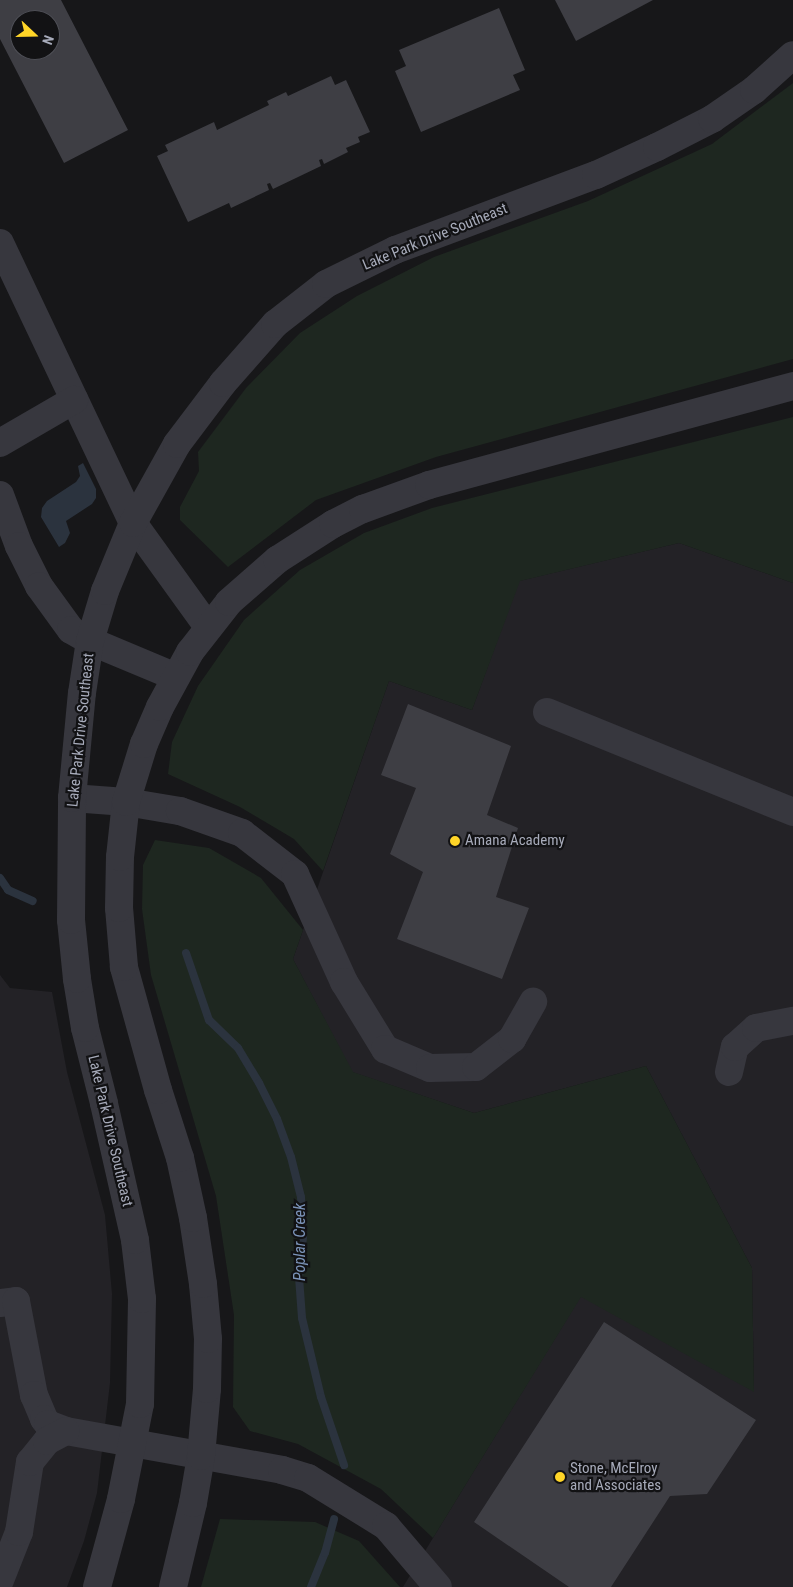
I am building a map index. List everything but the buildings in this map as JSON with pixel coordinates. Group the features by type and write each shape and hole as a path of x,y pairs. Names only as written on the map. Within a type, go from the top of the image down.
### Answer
{"street":[{"name":"Lake Park Drive Southeast","path":"97,1587 121,1499 140,1404 142,1299 135,1240 85,1028 77,979 71,920 72,798 80,710 90,641 105,591 133,523 177,444 228,377 275,324 326,284 395,250 596,174 657,147 712,119 754,90 793,54"},
{"path":"0,243 133,523 208,627"},
{"path":"173,1587 193,1503 201,1456 207,1389 208,1339 203,1284 180,1158 158,1090 124,967 119,908 120,857 126,802 144,744 176,677 190,652 229,602 277,560 333,524 363,509 429,485 793,386"},
{"path":"0,443 74,400"},
{"path":"0,495 18,546 39,586 64,623 71,630 90,641 176,677"},
{"path":"548,712 793,812"},
{"path":"72,798 126,802 180,811 242,833 295,874 344,982 385,1049 430,1068 476,1067 512,1040 534,1002"},
{"path":"729,1072 735,1047 756,1028 793,1021"},
{"path":"0,1303 16,1302 37,1404 48,1424 66,1431 282,1470 308,1478 324,1486 386,1526 438,1587"},
{"path":"0,1580 19,1532 30,1462 47,1441 66,1431"}],"shaded area":[{"path":"793,83 793,359 436,457 316,500 228,567 180,520 180,507 199,471 198,452 246,388 300,333 357,296 434,257 588,201 712,144"},
{"path":"793,417 793,583 679,543 520,581 472,710 389,681 323,871 294,839 240,807 168,774 172,742 198,686 244,620 300,570 364,533 432,508"},
{"path":"679,543 793,583 793,1587 403,1587 581,1296 754,1391 752,1268 646,1066 474,1113 352,1072 293,959 389,681 472,710 519,581"},
{"path":"155,840 209,848 261,878 303,930 293,959 353,1072 474,1113 646,1066 752,1268 754,1392 581,1297 433,1538 381,1489 298,1444 250,1431 233,1407 234,1315 216,1196 151,975 142,909 143,865"},
{"path":"0,975 10,988 52,992 67,1072 105,1215 112,1294 110,1383 97,1493 84,1541 67,1587 0,1587"},
{"path":"220,1519 315,1522 359,1541 400,1587 201,1587"}],"water":[{"path":"83,463 96,489 96,498 92,504 66,521 70,533 65,543 59,547 41,517 42,508 47,501 76,482 80,476 78,466"}],"waterway":[{"name":"Poplar Creek","path":"0,878 8,890 33,901"},
{"name":"Poplar Creek","path":"186,953 209,1020 238,1048 259,1083 277,1119 291,1157 301,1197 303,1237 299,1277 302,1318 321,1397 344,1465"},
{"name":"Poplar Creek","path":"311,1587 325,1553 334,1519"}],"place":[{"name":"Amana Academy","path":"455,841"},
{"name":"Stone, McElroy and Associates","path":"560,1477"}]}
